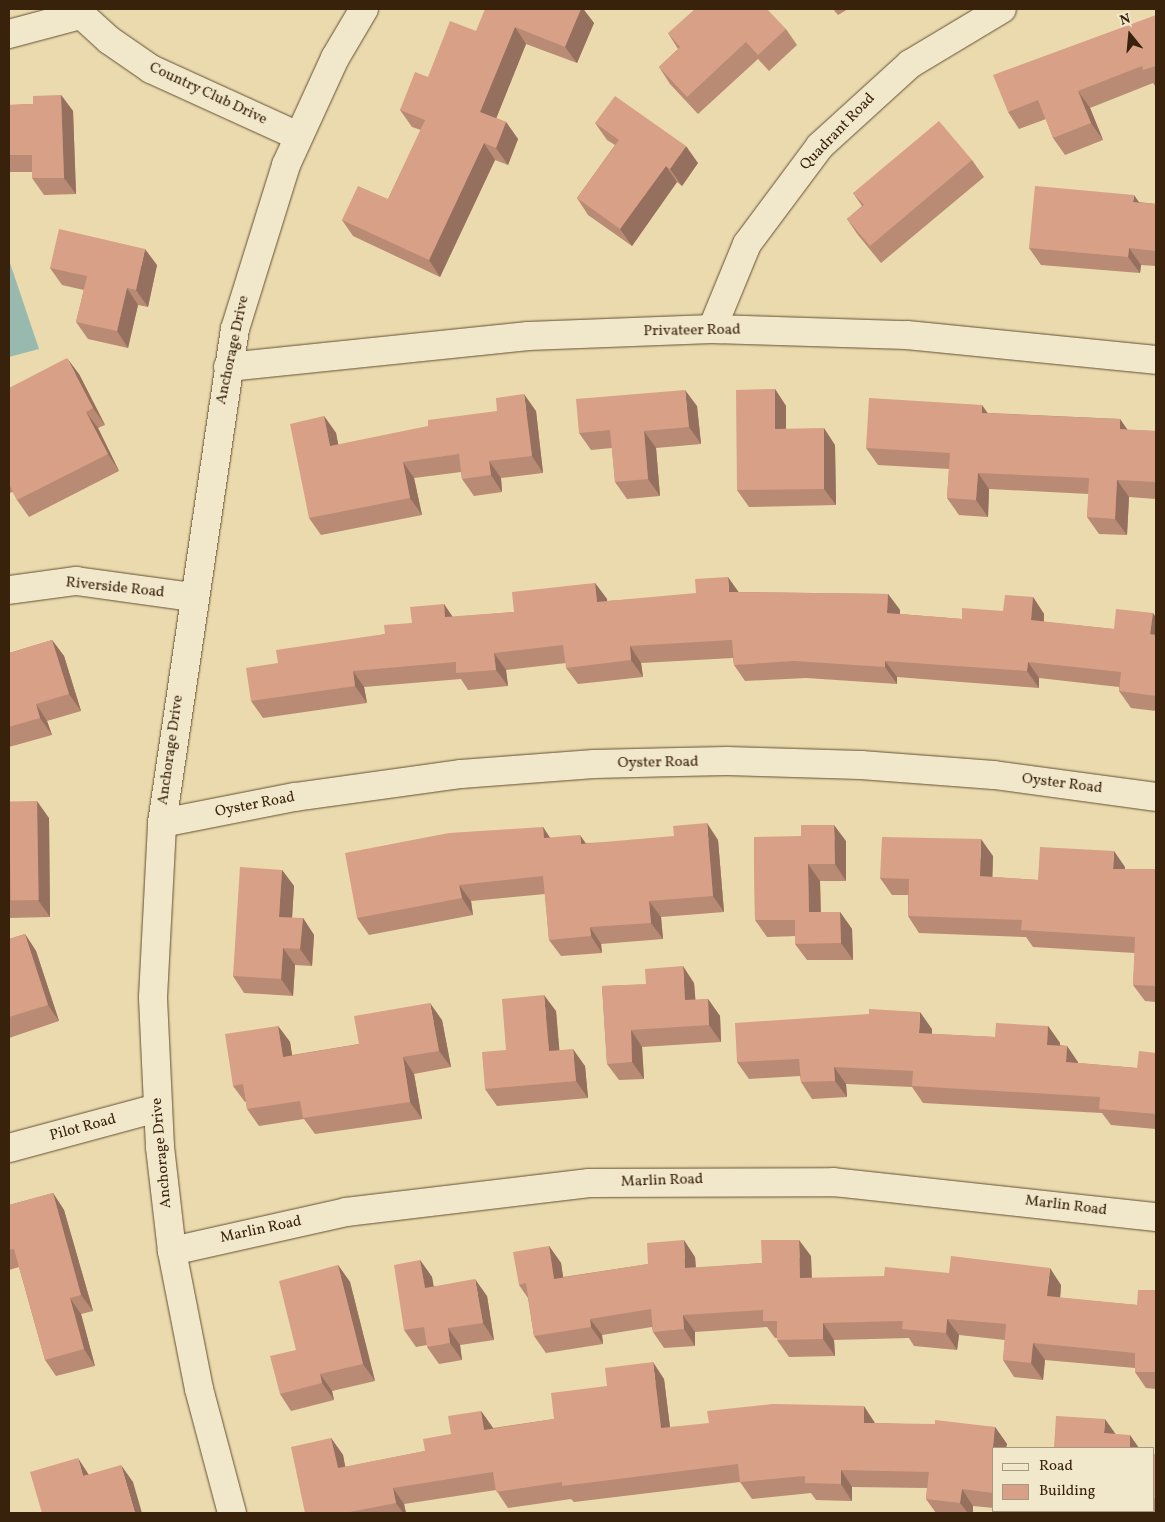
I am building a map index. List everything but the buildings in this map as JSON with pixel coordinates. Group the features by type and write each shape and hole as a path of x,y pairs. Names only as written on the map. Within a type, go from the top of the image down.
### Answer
{"street":[{"name":"Anchorage Drive","path":"232,1513 199,1389 172,1251 157,1108 153,997 162,823 193,597 228,366 257,246 298,136 364,9"},
{"name":"Quadrant Road","path":"712,329 747,244 820,146 910,64 1002,9"},
{"name":"Country Club Drive","path":"78,12 151,69 298,136"},
{"path":"9,34 78,12"},
{"name":"Privateer Road","path":"228,366 528,336 712,329 907,335 1156,360"},
{"name":"Riverside Road","path":"9,590 76,581 193,597"},
{"name":"Oyster Road","path":"162,823 295,797 461,774 594,764 861,765 994,776 1156,797"},
{"name":"Pilot Road","path":"9,1148 157,1108"},
{"name":"Marlin Road","path":"172,1251 346,1212 467,1194 598,1183 834,1182 1156,1217"}],"water":[{"path":"9,260 39,349 9,357"}]}
